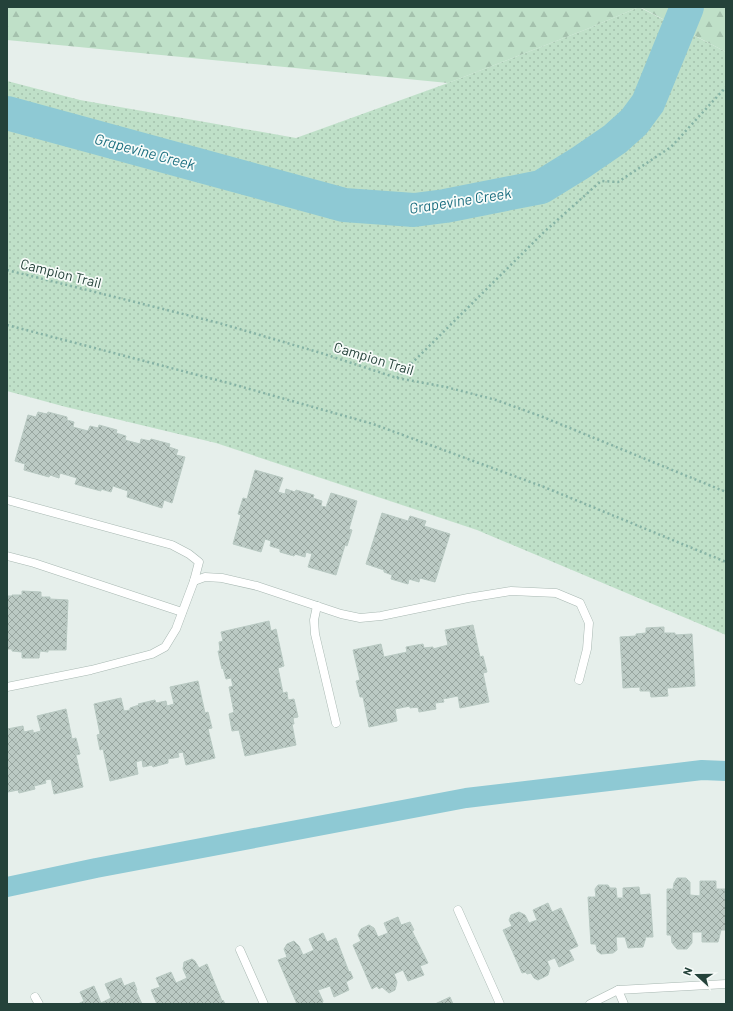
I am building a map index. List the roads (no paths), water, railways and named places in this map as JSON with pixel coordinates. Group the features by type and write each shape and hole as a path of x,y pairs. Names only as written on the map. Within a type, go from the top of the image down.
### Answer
{"lane":[{"path":"7,500 172,545 189,554 199,562 194,581 176,629 165,647 152,654 90,670 7,686"},
{"path":"7,556 34,563 182,612"},
{"path":"194,581 205,577 222,578 257,586 341,614 360,618 381,616 502,592 556,593 580,603 589,623 587,649 579,680"},
{"path":"317,606 314,620 315,634 336,723"},
{"path":"458,910 500,1004"},
{"path":"240,950 264,1004"},
{"path":"590,1004 618,990 726,984"},
{"path":"618,990 624,1004"}],"waterway":[{"name":"Grapevine Creek","path":"7,113 344,205 414,210 445,206 541,187 615,139 634,122 648,103 687,7"},
{"path":"7,887 96,868 466,798 702,770 726,771"}]}
